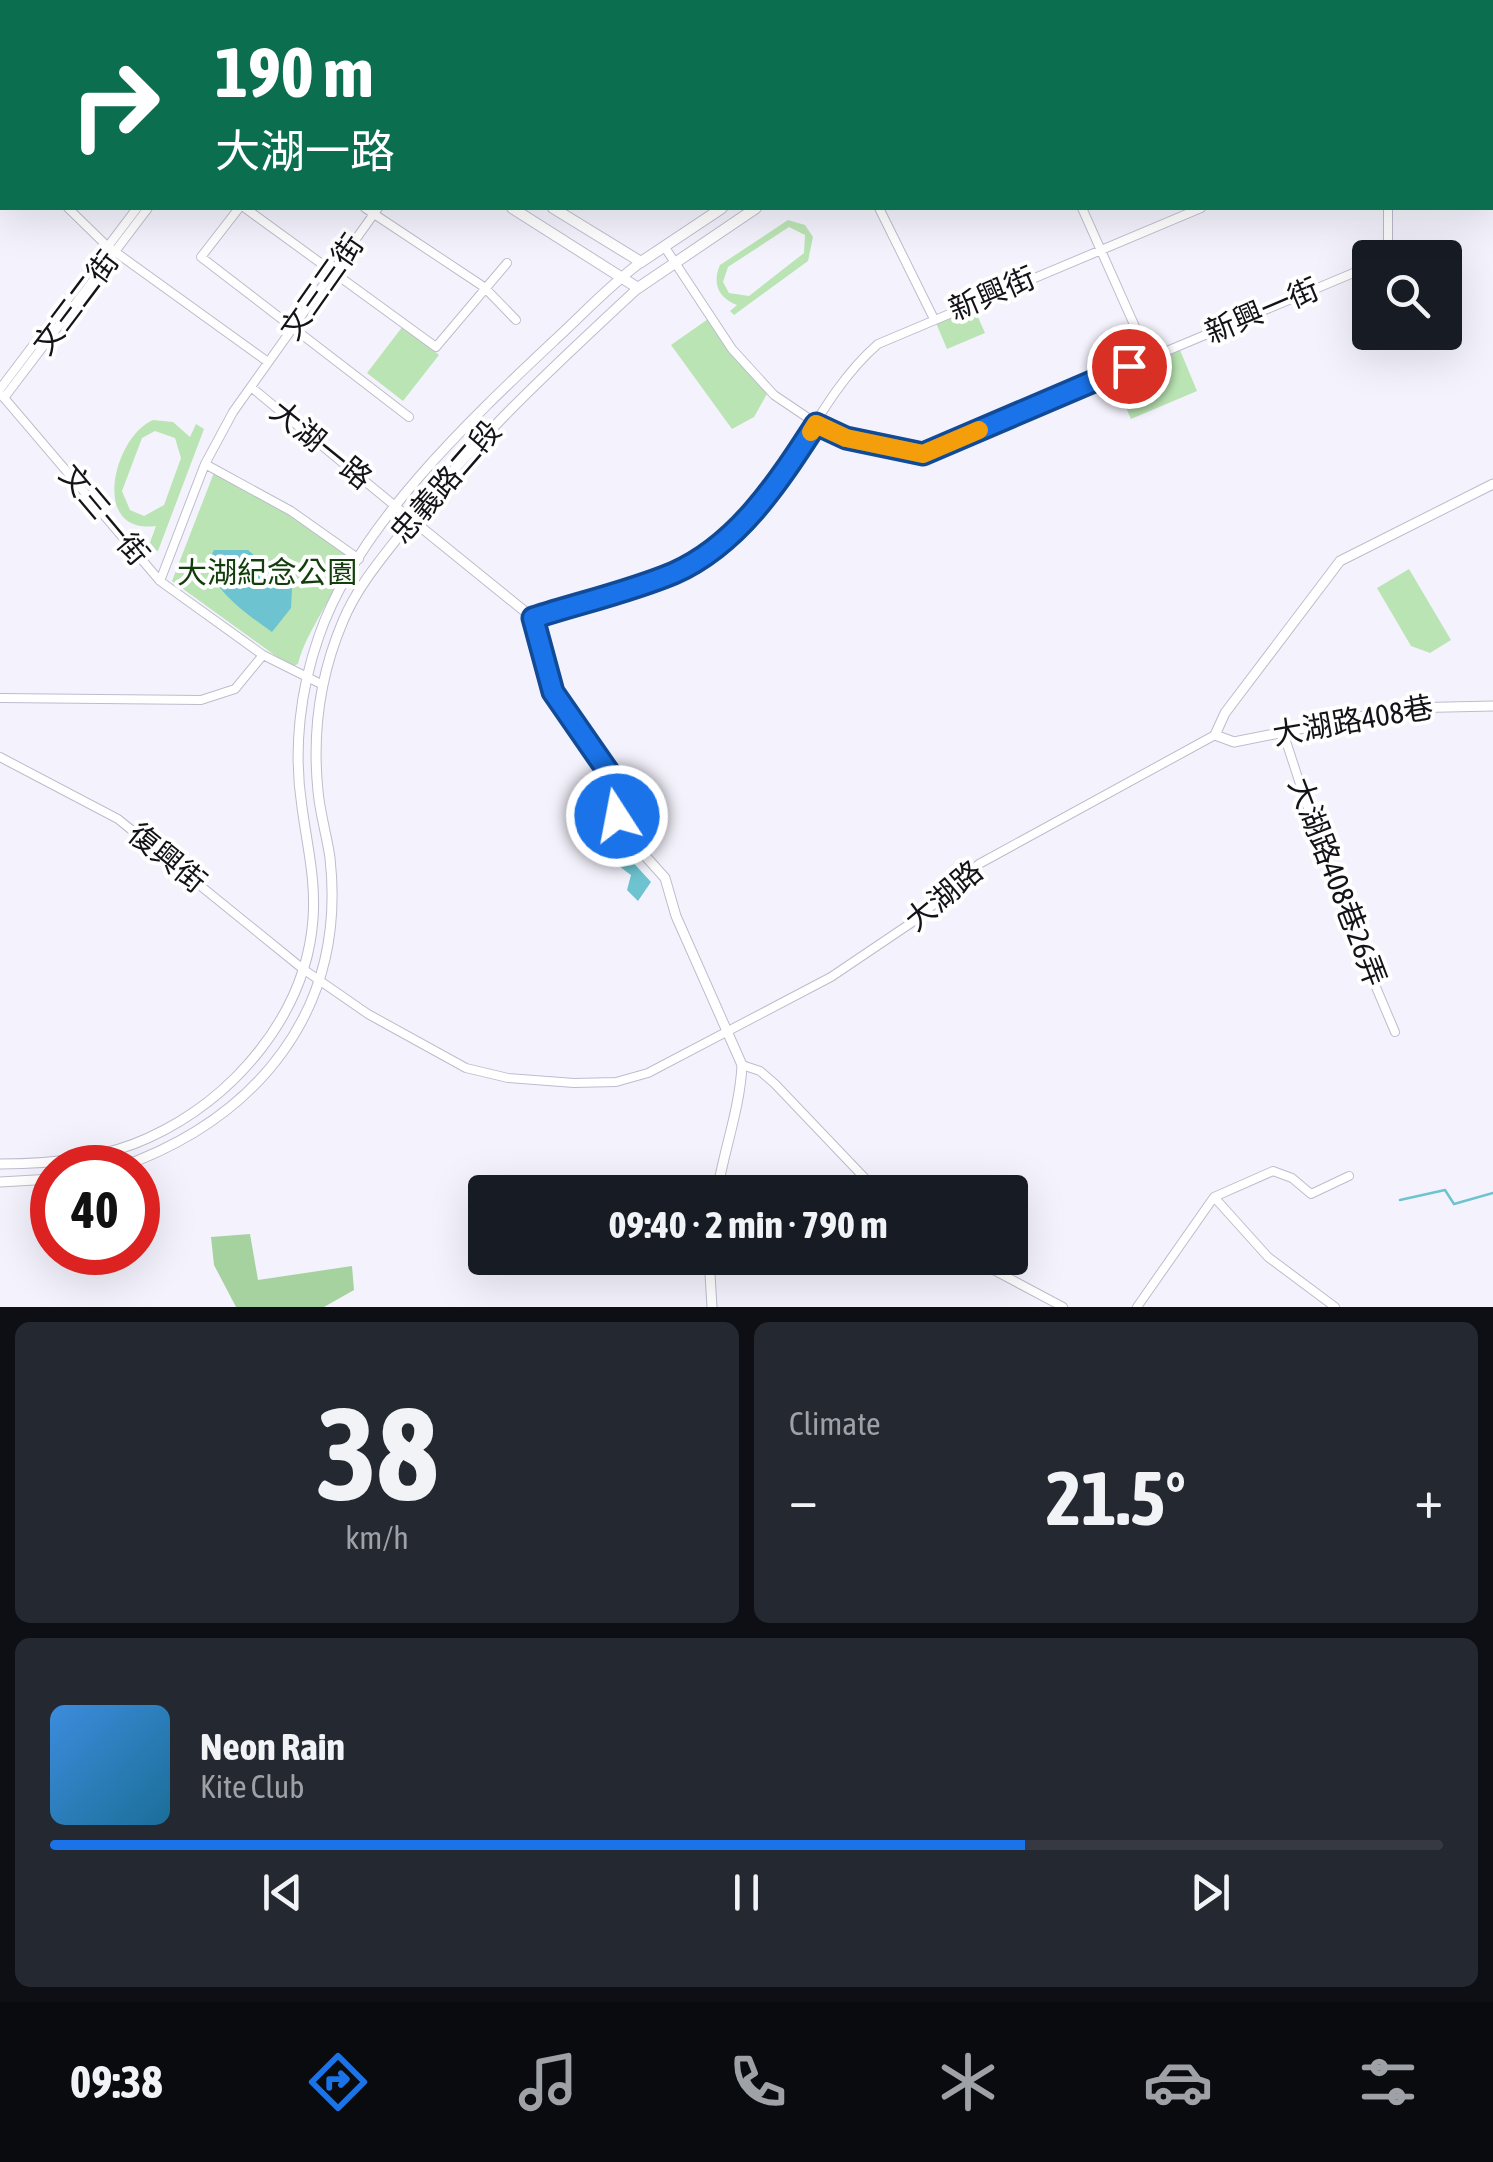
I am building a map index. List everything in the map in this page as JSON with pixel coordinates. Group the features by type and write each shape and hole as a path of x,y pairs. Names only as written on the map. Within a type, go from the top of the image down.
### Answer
{"main road":[{"path":"515,210 624,275 638,288"},
{"path":"556,210 642,262 638,288"},
{"name":"忠義路二段","path":"642,262 719,210"},
{"name":"忠義路二段","path":"638,288 753,210"}],"street":[{"path":"70,210 112,248 268,362"},
{"name":"文三二街","path":"2,394 112,248 136,210"},
{"name":"文三二街","path":"112,248 146,210"},
{"path":"240,210 201,256 409,416"},
{"path":"245,210 436,347 507,262"},
{"path":"376,210 484,287 516,320"},
{"name":"文三三街","path":"160,581 205,464 251,387 376,210"},
{"path":"880,210 934,318"},
{"path":"1083,210 1150,358"},
{"name":"新興街","path":"816,424 857,362 878,344 1196,210"},
{"path":"1388,210 1388,240"},
{"name":"新興一街","path":"664,246 752,374 816,424 846,438 923,454 1352,274"},
{"name":"忠義路二段","path":"0,1164 94,1155 170,1127 218,1094 269,1039 303,969 313,921 314,870 297,759 307,679 319,635 343,582 398,507 517,376 642,262"},
{"name":"忠義路二段","path":"160,1150 190,1138 234,1105 290,1042 320,978 331,886 318,792 316,726 323,685 344,619 364,581 412,520 533,384 638,288"},
{"name":"大湖一路","path":"251,387 533,618"},
{"name":"文三一街","path":"2,394 160,581 263,655 323,685"},
{"path":"718,1175 741,1090 742,1065 731,1031 687,941 665,878 622,830 607,766 553,692 533,618 672,573 700,558 772,491 816,424"},
{"path":"205,464 291,511 360,559"},
{"path":"1216,735 1225,713 1340,561 1493,484"},
{"path":"0,698 201,700 235,689 263,655"},
{"name":"大湖路408巷","path":"1216,735 1234,742 1404,708 1493,707"},
{"name":"大湖路408巷26弄","path":"1283,732 1334,888 1395,1032"},
{"name":"大湖路","path":"320,978 368,1014 466,1068 508,1078 616,1082 648,1073 731,1031 888,941 979,864 1216,735"},
{"name":"復興街","path":"0,757 118,820 303,969 320,978"},
{"path":"742,1065 760,1071 775,1084 862,1175"},
{"path":"1137,1307 1214,1197 1273,1171 1292,1178 1311,1194 1349,1176"},
{"path":"0,1182 30,1180"},
{"path":"1214,1197 1268,1258 1335,1307"},
{"path":"711,1275 712,1307"},
{"path":"1004,1275 1063,1307"}],"green space":[{"path":"788,220 805,225 813,237 808,261 734,315 730,311 737,305 721,294 717,284 720,265","holes":["789,227 805,235 804,253 749,296 729,293 723,282 728,267"]},
{"path":"974,308 985,333 947,349 936,323"},
{"path":"708,319 768,392 754,417 732,429 671,345"},
{"path":"403,326 439,355 403,401 367,373"},
{"path":"1180,350 1197,391 1131,419 1113,378"},
{"path":"153,420 173,422 190,437 196,424 204,429 158,551 148,548 156,526 135,525 122,515 115,501 119,463 139,430","holes":["155,431 175,438 181,458 164,505 144,516 130,510 122,491 142,438"]},
{"name":"大湖紀念公園","path":"215,470 315,528 346,554 338,581 298,664 291,667 172,581"},
{"path":"1409,569 1451,640 1430,653 1411,646 1377,588"},
{"path":"250,1234 258,1280 352,1266 354,1290 324,1307 236,1307 214,1265 211,1237"}],"water":[{"path":"214,550 248,550 292,589 291,608 272,632 219,586 210,562"},
{"path":"589,780 600,788 596,822 651,882 638,901 627,890 631,875 602,848 589,825 582,787"}],"waterway":[{"path":"1400,1200 1445,1190 1454,1204 1493,1193"}],"slow traffic":[{"path":"811,432 816,424 846,438 923,454 979,430"}],"route":[{"path":"617,816 614,780 553,692 533,618 672,573 700,558 730,536 772,491 816,424 846,438 923,454 1129,366"}]}
